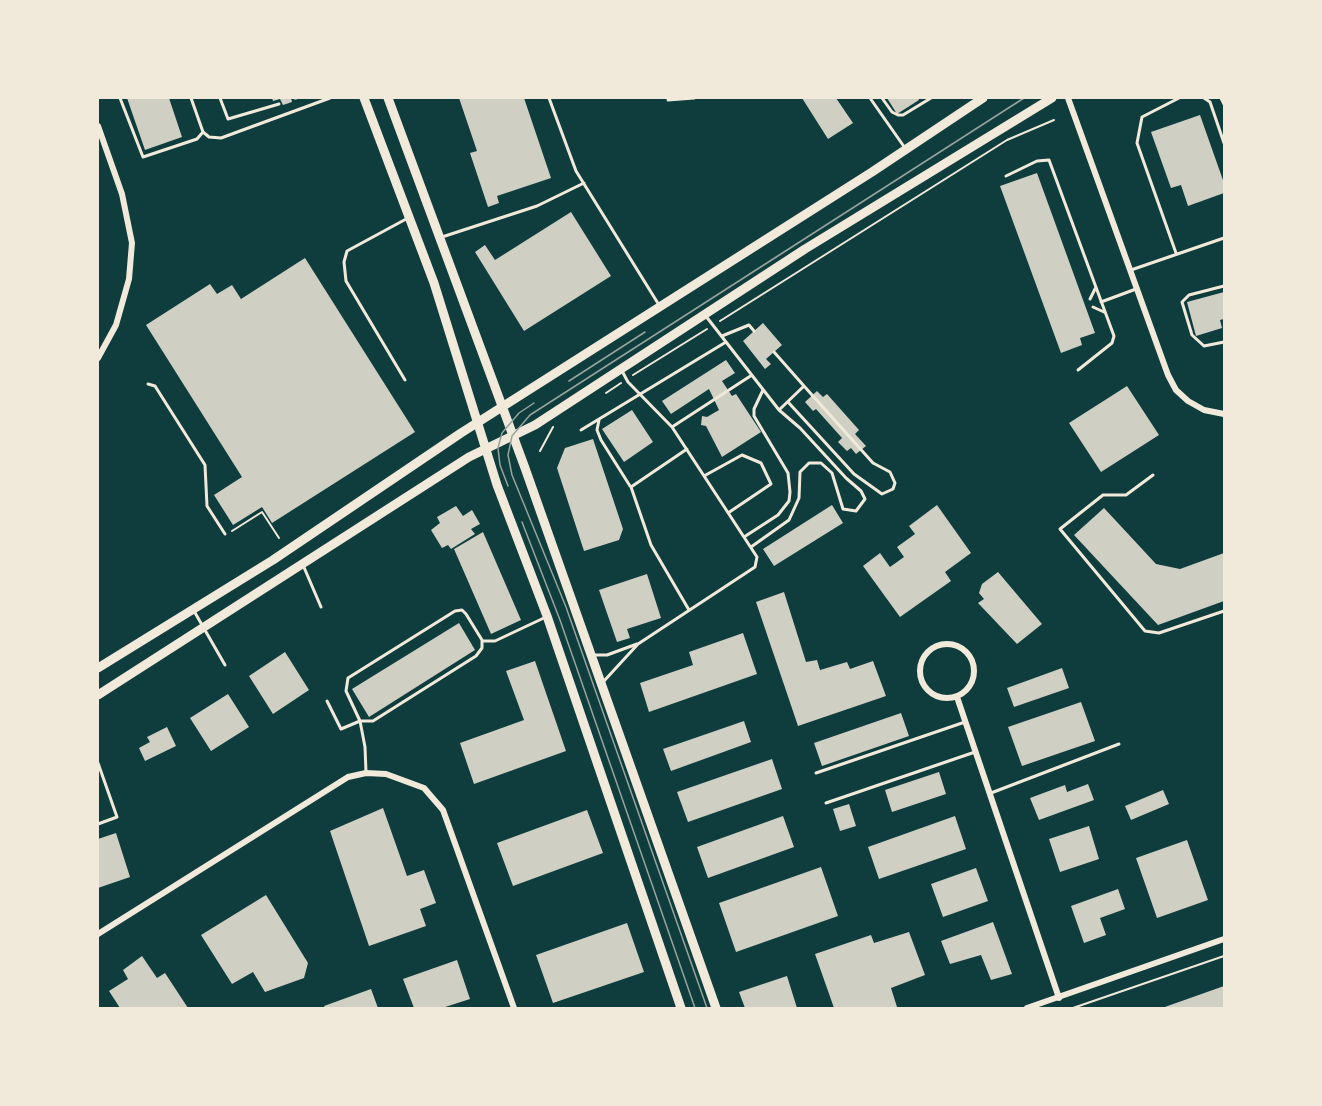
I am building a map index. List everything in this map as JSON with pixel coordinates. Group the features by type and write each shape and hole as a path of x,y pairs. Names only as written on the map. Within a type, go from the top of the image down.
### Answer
{"main road":[{"path":"364,98 434,282 480,423 486,449 547,616 681,1008"},
{"path":"388,98 503,407 716,1008"},
{"path":"98,668 194,611 503,407 906,150 983,98"},
{"path":"98,695 469,457 535,425 704,314 1052,98"}],"street":[{"path":"1068,98 1168,375 1176,390 1188,401 1204,410 1224,414"},
{"path":"98,126 122,194 132,243 129,279 116,325 98,358"},
{"path":"943,644 962,648 974,664 971,684 957,697 937,696 923,683 921,663 926,654 943,644"},
{"path":"957,697 1059,998"},
{"path":"98,934 348,777 366,773 386,774 424,788 443,810 514,1008"},
{"path":"1027,1008 1224,939"}],"lane":[{"path":"120,98 143,157 197,139 203,132"},
{"path":"191,98 203,132 210,137 221,138 330,98"},
{"path":"220,98 228,119 279,104"},
{"path":"549,98 572,161 660,306"},
{"path":"668,100 694,98"},
{"path":"870,98 906,150"},
{"path":"882,98 892,112 898,115 903,115 931,98"},
{"path":"1176,253 1137,143 1142,117 1179,98"},
{"path":"1204,98 1210,102 1224,143"},
{"path":"1221,98 1224,104"},
{"path":"1006,176 1037,161 1049,160 1114,336 1113,343 1078,370"},
{"path":"440,237 537,206 584,183"},
{"path":"405,380 346,281 344,262 347,251 409,217"},
{"path":"1131,270 1224,238"},
{"path":"1224,286 1189,295 1182,302 1192,335 1204,346 1224,342"},
{"path":"1090,299 1096,287"},
{"path":"1101,302 1138,288"},
{"path":"1093,307 1105,312"},
{"path":"704,314 779,410 800,428 861,491 865,500 856,511 843,509 832,473 821,463 809,463 800,472 799,498 789,520 751,547"},
{"path":"721,336 749,325 754,331"},
{"path":"581,430 641,396 726,342"},
{"path":"774,352 873,463 890,472 895,483 893,489 882,494 854,474 788,402"},
{"path":"601,684 638,644 755,567 757,557 672,427 641,396 621,369"},
{"path":"672,427 752,375"},
{"path":"148,384 155,386 205,465 207,506 225,534"},
{"path":"779,410 804,386"},
{"path":"744,537 778,515 789,501 788,473 754,416 754,409 763,390"},
{"path":"599,420 597,430 601,440 631,487 651,545 689,610"},
{"path":"631,487 687,449"},
{"path":"704,476 742,454 761,462 771,484 728,513"},
{"path":"1153,475 1126,495 1103,495 1060,529 1145,631 1159,633 1224,611"},
{"path":"303,564 321,607"},
{"path":"327,702 341,729 360,721 374,721 476,656 482,648 482,640 466,614 462,610 455,611 348,678 346,691 360,721 365,747 366,773"},
{"path":"194,611 225,665"},
{"path":"482,640 495,641 547,616"},
{"path":"591,655 607,655 638,644"},
{"path":"816,773 965,722"},
{"path":"990,793 1119,744"},
{"path":"826,803 975,752"},
{"path":"98,763 117,817 98,824"}],"path":[{"path":"599,397 998,146 1036,125 1054,120"},
{"path":"540,450 553,427 562,421"},
{"path":"225,534 262,512 279,538"},
{"path":"1073,1008 1224,956"}],"building":[{"path":"127,98 169,98 182,137 145,150"},
{"path":"272,98 291,98 292,102 283,105 280,99 273,101"},
{"path":"459,98 524,98 551,178 497,196 499,203 488,207 470,153 477,151"},
{"path":"802,98 836,98 853,123 828,139"},
{"path":"887,98 918,98 919,100 897,114"},
{"path":"1200,115 1224,183 1224,193 1188,206 1181,185 1171,188 1151,132"},
{"path":"1037,173 1095,333 1080,338 1082,345 1061,353 1000,186"},
{"path":"571,212 611,276 524,331 475,252 485,245 495,260"},
{"path":"305,258 415,432 272,523 262,507 233,525 214,495 242,477 146,325 210,284 217,294 232,285 241,299"},
{"path":"1224,292 1224,319 1220,320 1222,328 1196,336 1187,302"},
{"path":"763,323 782,345 766,359 771,364 765,369 743,341"},
{"path":"726,360 735,373 722,381 732,396 736,394 761,432 722,457 706,426 701,425 702,416 707,417 719,410 709,389 671,414 662,401"},
{"path":"1127,386 1159,435 1101,472 1069,423"},
{"path":"817,391 823,397 827,394 859,430 855,434 866,446 856,454 851,448 847,451 838,442 842,438 816,409 813,411 805,402"},
{"path":"632,410 653,442 624,462 602,429"},
{"path":"593,439 623,529 619,540 584,551 557,468 565,448"},
{"path":"832,505 843,523 774,566 763,549"},
{"path":"937,505 971,553 945,572 951,581 900,617 863,566 880,553 890,567 904,557 897,547 915,534 909,526"},
{"path":"456,506 463,516 472,510 480,524 471,529 475,534 451,549 448,545 442,548 431,530 440,523 437,517"},
{"path":"1104,508 1156,564 1180,569 1224,553 1224,601 1158,625 1074,535"},
{"path":"483,532 521,620 491,634 454,549"},
{"path":"998,572 1042,624 1017,644 978,603 984,599 979,593 982,584"},
{"path":"647,574 661,618 627,629 630,638 617,642 599,590"},
{"path":"784,592 806,662 817,660 820,670 847,662 850,669 873,661 886,696 798,726 756,602"},
{"path":"459,623 475,650 369,717 352,689"},
{"path":"743,633 757,674 649,712 640,683 693,665 689,652"},
{"path":"285,652 309,690 273,714 249,676"},
{"path":"535,661 566,751 474,784 460,743 524,720 506,671"},
{"path":"1062,668 1069,688 1014,707 1007,688"},
{"path":"228,694 249,727 211,751 190,718"},
{"path":"1081,702 1095,741 1022,766 1008,727"},
{"path":"901,713 909,736 822,766 814,743"},
{"path":"744,721 751,742 671,771 663,749"},
{"path":"167,727 176,746 145,761 139,748 150,742 147,737"},
{"path":"772,759 782,789 688,822 677,792"},
{"path":"939,772 946,794 892,812 885,790"},
{"path":"1088,784 1094,800 1039,820 1030,798 1065,785 1067,792"},
{"path":"1163,790 1169,804 1131,820 1125,806"},
{"path":"849,804 856,826 840,831 833,809"},
{"path":"383,808 407,876 424,870 436,903 420,909 426,926 369,946 330,831"},
{"path":"587,810 603,853 513,886 497,843"},
{"path":"783,816 794,847 708,878 697,847"},
{"path":"955,816 966,849 879,879 868,847"},
{"path":"1089,826 1099,859 1060,872 1049,839"},
{"path":"116,833 130,877 98,888 98,839"},
{"path":"1187,840 1208,900 1157,918 1136,858"},
{"path":"821,867 838,916 736,952 719,903"},
{"path":"976,868 988,901 943,917 931,884"},
{"path":"1118,889 1125,909 1100,918 1106,935 1084,943 1071,906"},
{"path":"266,895 308,963 304,978 265,992 253,972 232,984 201,935"},
{"path":"993,922 1012,974 991,980 981,955 950,964 941,941"},
{"path":"627,923 644,972 553,1003 536,955"},
{"path":"909,932 925,975 891,988 897,1007 834,1008 815,954 871,935 874,943"},
{"path":"142,956 157,978 165,973 188,1008 120,1008 109,991 128,979 123,970"},
{"path":"457,960 470,999 442,1008 414,1008 403,979"},
{"path":"787,976 797,1008 745,1008 739,992"},
{"path":"1224,986 1224,1008 1162,1008"},
{"path":"371,989 378,1008 325,1008 324,1006"}],"tram line":[{"path":"707,1008 566,607 512,475 508,455 512,436 530,415 1024,98"},
{"path":"569,381 645,332"},
{"path":"508,486 500,465 498,448 502,433 519,413 534,403"},
{"path":"522,522 560,620 695,1008"}]}
